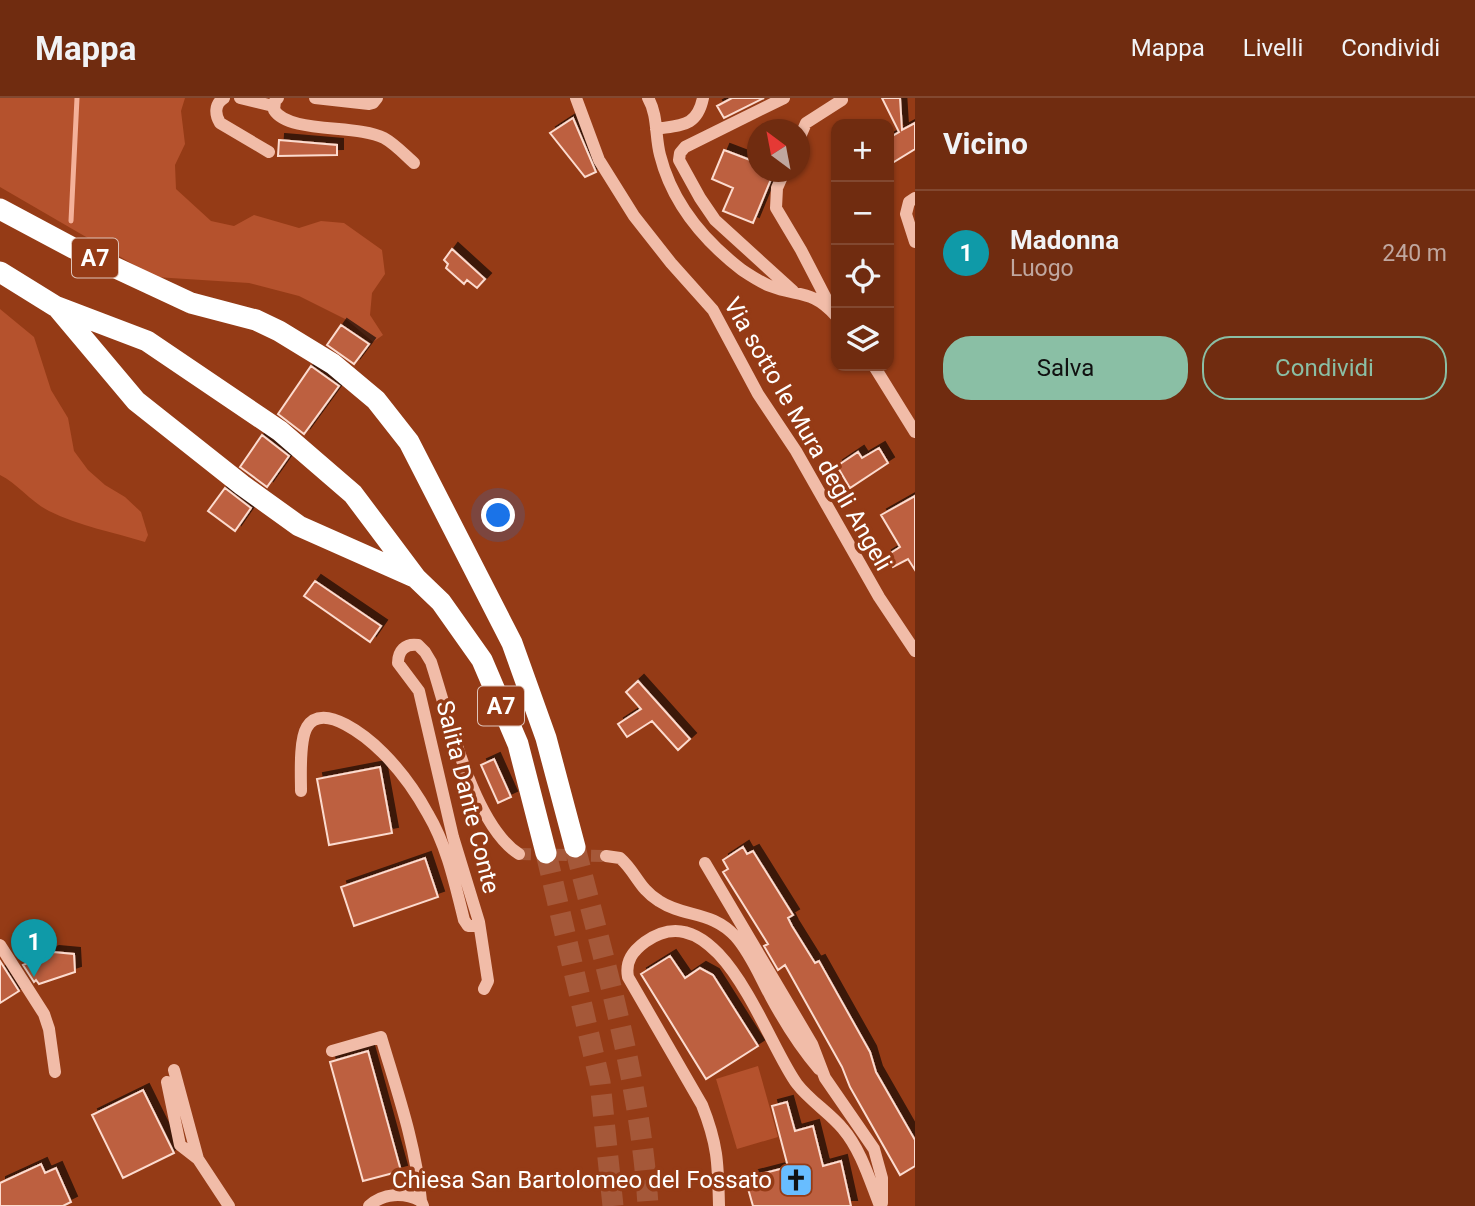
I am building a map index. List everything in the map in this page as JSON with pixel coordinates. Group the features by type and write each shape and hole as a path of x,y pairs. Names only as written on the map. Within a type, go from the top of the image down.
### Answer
{"highway":[{"name":"A7","path":"0,209 74,248 191,303 256,320 279,331 333,364 376,400 409,442 512,643 546,738 575,847"},
{"name":"A7","path":"0,272 55,306 146,341 280,431 352,494 416,578 441,602 482,660 518,744 547,853"},
{"name":"A7","path":"55,306 136,401 242,485 299,526 416,578"}],"street":[{"path":"224,98 216,110 220,123 269,152"},
{"path":"240,98 276,102 275,114 289,121 350,129 385,138 414,163"},
{"path":"315,98 369,104 377,98"},
{"name":"Via sotto le Mura degli Angeli","path":"576,98 599,160 634,216 713,310 758,394 796,451 879,597 915,651"},
{"path":"648,98 653,107 659,153 670,187 688,217 713,244 750,275 770,286 811,296 831,312"},
{"path":"656,130 691,122 699,112 703,98"},
{"path":"784,98 685,147 679,160 715,220 794,291"},
{"path":"810,120 842,100"},
{"path":"780,182 776,208 831,308"},
{"path":"915,198 909,202 906,214 915,242"},
{"path":"877,371 915,432"},
{"name":"Salita Dante Conte","path":"484,989 488,981 479,922 453,837 419,691 398,663 400,652 404,648 418,645 429,656 484,813 502,840 519,854"},
{"name":"Salita Dante Conte","path":"300,791 304,736 307,726 314,720 324,717 336,719 374,745 408,783 438,832 464,920 468,926 475,926 479,922"},
{"path":"606,856 620,858 642,888 658,901 671,908 710,918 731,932 747,952 802,1049 825,1077 874,1149 882,1178 881,1206"},
{"path":"705,863 812,1044 825,1077"},
{"path":"719,1206 718,1153 711,1126 702,1105 627,975 628,963 634,952 652,937 669,931 694,934 709,944 725,961 797,1084 849,1135 881,1206"},
{"path":"0,944 44,1014 49,1029 55,1072"},
{"path":"332,1051 381,1037 410,1134 422,1203"},
{"path":"174,1070 198,1159 229,1206"},
{"path":"167,1083 180,1145 198,1159"},
{"path":"369,1206 376,1200 391,1195 413,1197 422,1203"}],"shaded area":[{"path":"0,98 185,98 181,111 185,144 175,165 176,189 211,221 234,226 254,215 299,228 321,221 344,223 382,250 385,274 372,293 370,315 383,335 373,342 347,320 299,296 249,283 155,277 0,187"},
{"path":"0,309 34,337 51,390 68,418 74,451 88,470 141,512 148,535 145,542 84,525 49,511 0,475"},
{"path":"758,1066 778,1137 737,1149 716,1079"}],"building":[{"path":"732,98 764,98 724,118 717,106"},
{"path":"882,98 900,98 902,130 915,123 915,149 894,162 894,135 899,132"},
{"path":"573,118 596,172 585,177 550,133"},
{"path":"279,140 337,145 337,155 278,156"},
{"path":"724,150 747,159 747,182 770,182 753,223 723,211 733,188 712,179"},
{"path":"452,249 485,279 477,288 467,280 464,284 446,268 448,264 444,260"},
{"path":"341,325 369,344 354,364 327,345"},
{"path":"311,366 339,386 304,434 278,414"},
{"path":"262,435 289,456 267,487 240,467"},
{"path":"879,448 888,463 850,488 837,466 858,452 862,458"},
{"path":"225,488 251,508 235,531 208,511"},
{"path":"915,496 915,570 908,559 893,567 886,556 900,547 881,515"},
{"path":"315,581 381,626 370,642 304,596"},
{"path":"638,681 690,739 678,750 652,721 627,737 618,724 641,709 626,692"},
{"path":"494,759 511,797 498,803 481,765"},
{"path":"380,767 392,833 329,845 317,779"},
{"path":"743,847 747,854 753,851 793,915 788,918 792,926 815,963 819,961 870,1052 876,1072 915,1140 915,1166 900,1175 785,965 778,970 764,946 768,944 723,872 728,869 723,860"},
{"path":"425,858 438,897 354,926 341,887"},
{"path":"53,952 74,954 75,972 39,984 36,980 34,982 23,965"},
{"path":"670,956 685,978 700,968 713,975 758,1046 706,1079 641,974"},
{"path":"0,961 19,991 0,1003"},
{"path":"368,1051 401,1171 363,1181 330,1062"},
{"path":"143,1090 174,1153 123,1178 92,1115"},
{"name":"Chiesa San Bartolomeo del Fossato","path":"787,1102 795,1131 813,1126 823,1166 841,1161 851,1206 753,1206 745,1178 788,1167 772,1106"},
{"path":"41,1164 45,1173 56,1168 71,1202 63,1206 0,1206 0,1183"}],"waterway":[{"path":"71,221 77,98"}],"tunnel":[{"path":"575,847 630,1070 648,1206"},
{"path":"546,853 600,1082 613,1206"},
{"path":"519,854 606,856"}],"place":[{"name":"Madonna","path":"34,977"},
{"name":"Chiesa San Bartolomeo del Fossato","path":"796,1180"}]}
